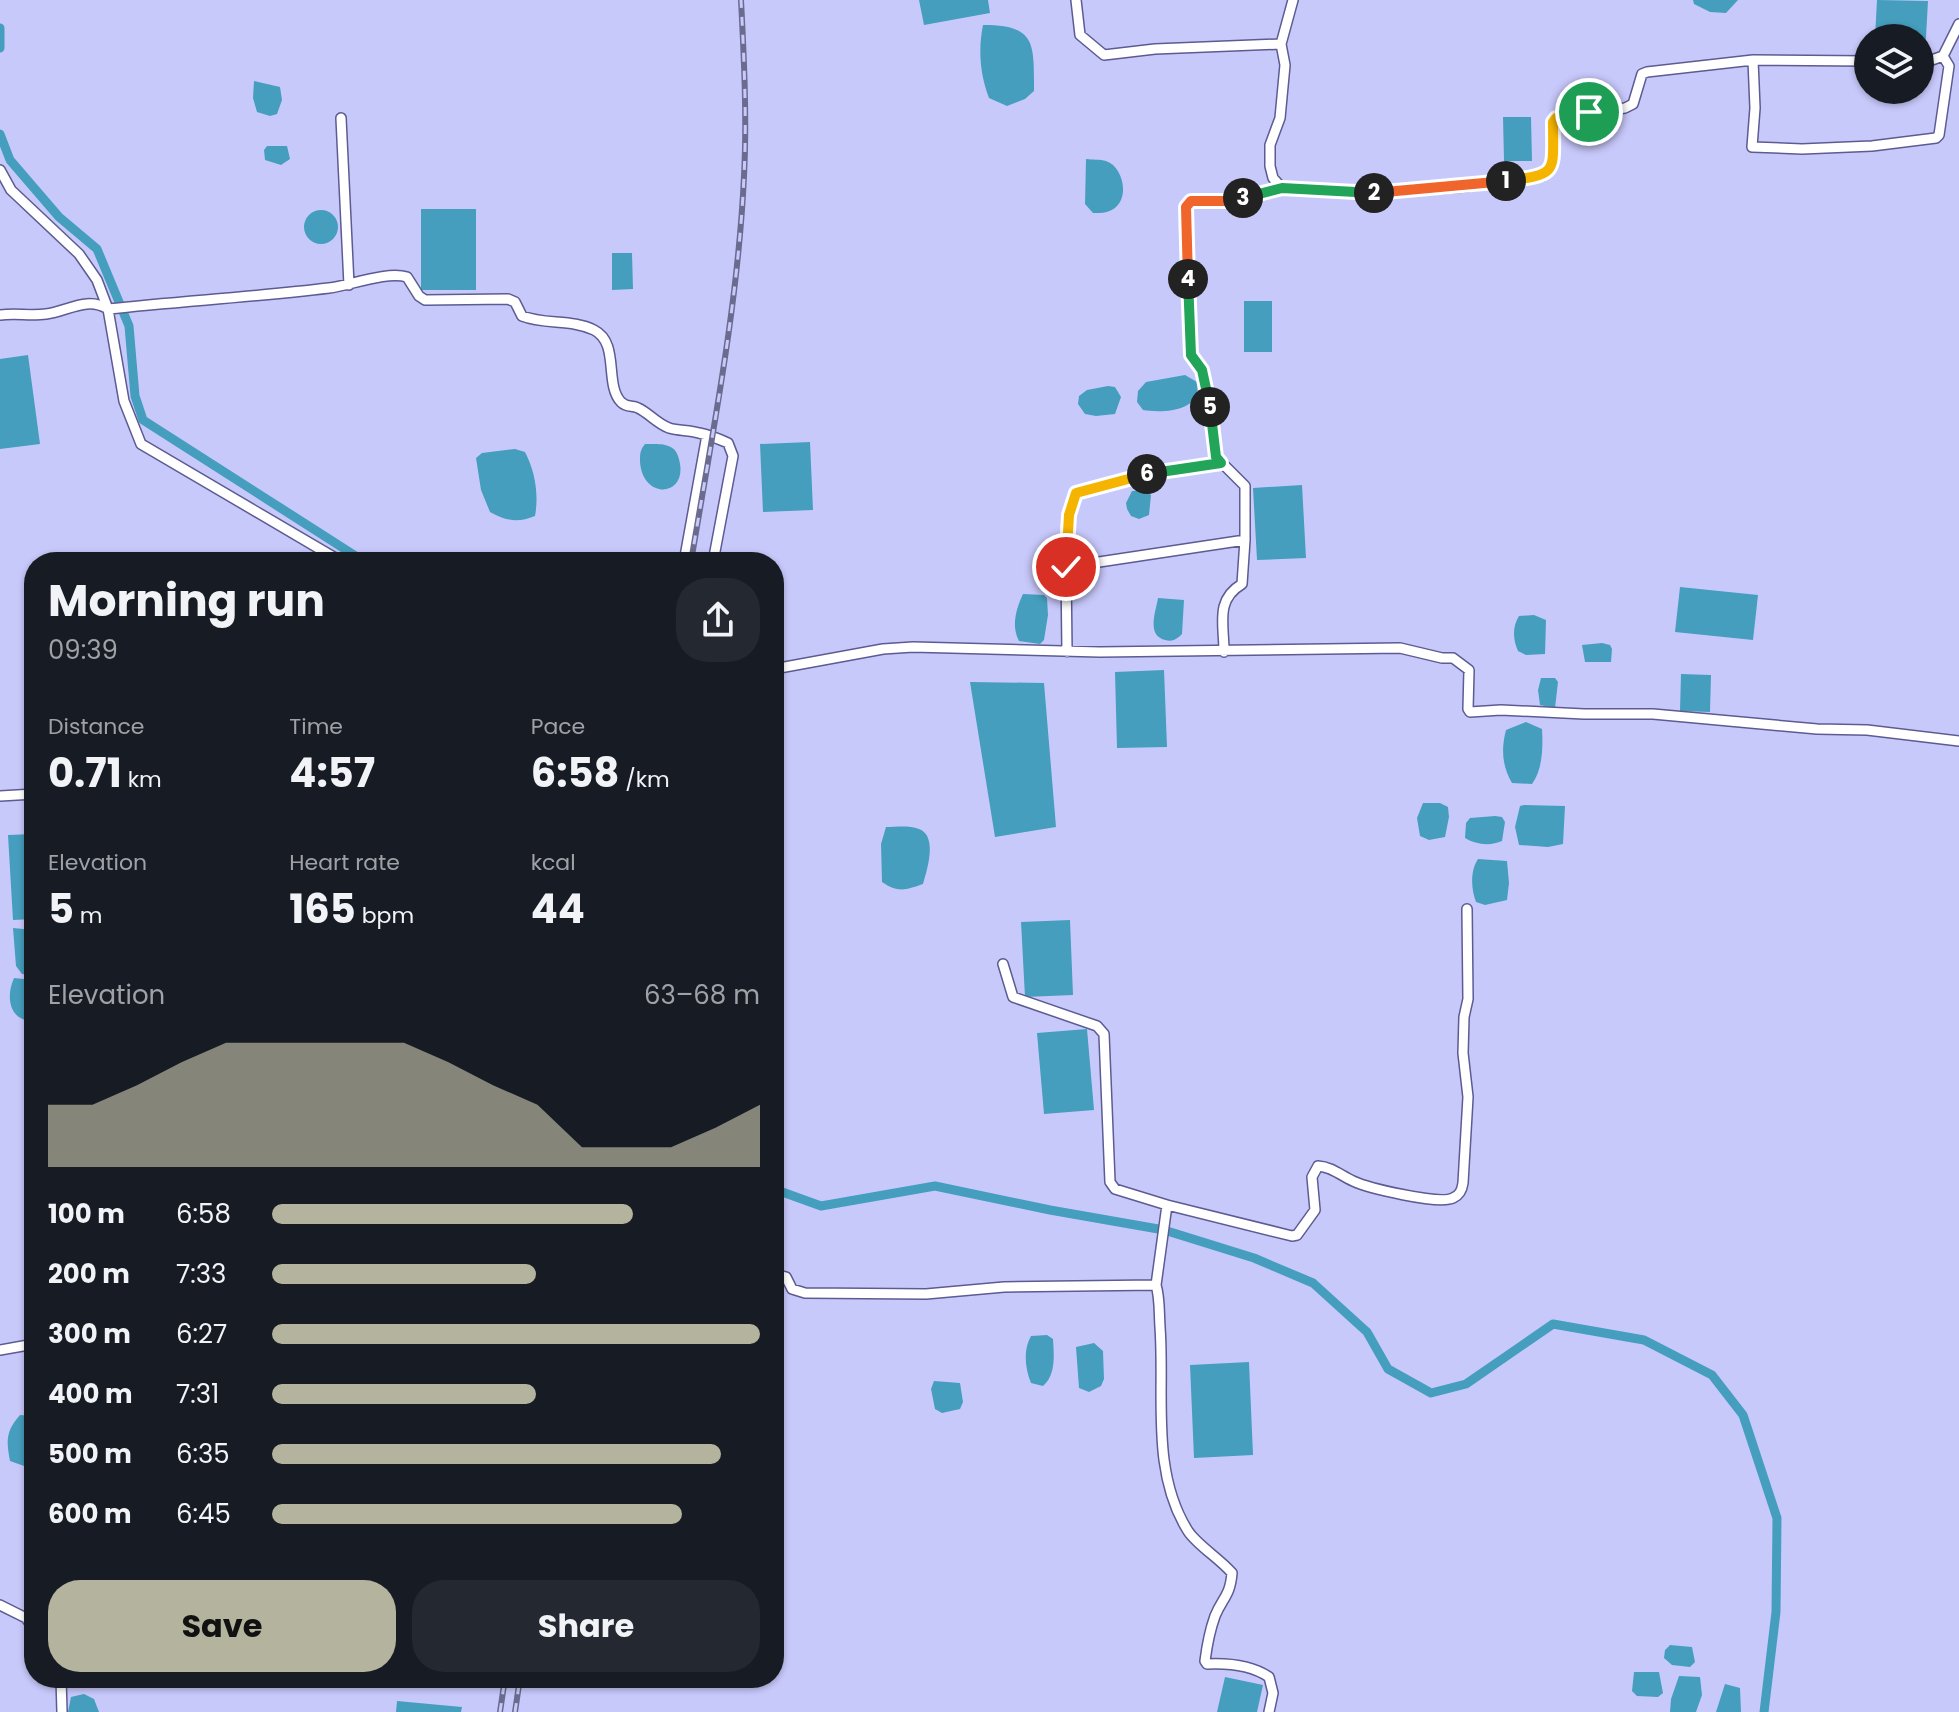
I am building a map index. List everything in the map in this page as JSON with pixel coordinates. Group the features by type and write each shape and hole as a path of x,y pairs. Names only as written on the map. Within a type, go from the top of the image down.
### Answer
{"street":[{"path":"1076,0 1080,35 1104,55 1155,49 1281,44"},
{"path":"1282,188 1273,178 1270,145 1280,118 1285,65 1281,44 1293,0"},
{"path":"1943,56 1959,24"},
{"path":"1753,60 1755,108 1752,147 1802,149 1872,146 1936,138 1939,135 1949,66 1943,56"},
{"path":"1934,58 1943,56"},
{"path":"1224,652 1223,602 1232,590 1242,584 1245,486 1216,457 1202,370 1191,355 1186,207 1191,201 1229,201 1282,188 1379,193 1463,187 1542,176 1550,170 1553,157 1553,122 1561,115 1625,108 1633,104 1642,74 1647,72 1753,60 1854,61"},
{"path":"341,118 349,285"},
{"path":"0,170 11,190 79,254 112,309 124,401 141,444 325,552"},
{"path":"0,315 45,314 89,303 99,303 112,309 254,297 349,285 399,274 407,277 425,300 508,299 515,302 522,316 531,320 580,325 597,331 604,339 615,391 627,406 639,408 668,427 728,443 733,456 715,552"},
{"path":"686,552 707,435"},
{"path":"1067,652 1066,567 1069,515 1076,493 1142,475 1221,463"},
{"path":"1066,567 1245,540"},
{"path":"784,667 883,649 913,647 1067,652 1400,648 1453,658 1469,670 1470,712 1653,714 1817,729 1867,730 1959,741"},
{"path":"0,796 24,795"},
{"path":"1003,964 1013,997 1097,1026 1104,1034 1110,1182 1115,1189 1167,1208 1292,1236 1297,1235 1315,1210 1312,1177 1318,1166 1337,1171 1354,1182 1414,1197 1452,1199 1460,1193 1468,1097 1463,1053 1468,999 1467,909"},
{"path":"1167,1208 1156,1285 1162,1358 1162,1438 1167,1475 1186,1528 1232,1573 1230,1591 1210,1629 1205,1661 1207,1664 1222,1663 1258,1670 1269,1677 1273,1693 1269,1712"},
{"path":"784,1276 792,1289 805,1293 926,1294 1004,1287 1156,1285"},
{"path":"0,1350 24,1346"},
{"path":"0,1605 24,1617"},
{"path":"61,1688 62,1712"}],"water":[{"path":"919,0 988,0 990,13 924,25"},
{"path":"1693,0 1738,0 1726,13 1710,12 1694,4"},
{"path":"1877,0 1928,1 1927,24 1876,24"},
{"path":"983,25 1013,29 1028,40 1032,49 1034,91 1025,99 1007,106 989,98 981,62"},
{"path":"254,81 280,87 282,100 277,114 270,116 257,112 253,98"},
{"path":"1503,117 1531,117 1532,161 1504,161"},
{"path":"267,146 287,146 290,159 281,165 265,160 264,150"},
{"path":"1086,159 1106,161 1120,174 1123,195 1112,210 1093,213 1085,204"},
{"path":"421,209 476,209 476,290 421,290"},
{"path":"321,210 333,215 338,227 333,239 321,244 309,239 304,227 309,215"},
{"path":"612,253 632,253 633,289 612,290"},
{"path":"1244,301 1272,301 1272,352 1244,352"},
{"path":"28,355 40,444 0,449 0,359"},
{"path":"1185,375 1197,382 1197,392 1188,405 1151,411 1143,410 1137,402 1138,391 1146,382"},
{"path":"1115,387 1121,397 1115,414 1085,414 1078,404 1079,396 1087,390"},
{"path":"810,442 813,510 763,512 760,444"},
{"path":"645,444 664,445 676,451 681,470 673,486 657,488 649,484 643,475 640,457"},
{"path":"515,449 525,452 534,475 537,499 535,516 523,520 507,519 490,512 481,490 476,458 482,453"},
{"path":"1302,485 1306,558 1257,560 1253,488"},
{"path":"1145,490 1151,495 1149,515 1139,519 1131,516 1126,503 1132,491"},
{"path":"1041,546 1056,546 1060,553 1057,571 1047,579 1038,576 1036,566"},
{"path":"1680,587 1758,595 1753,640 1675,632"},
{"path":"1023,594 1044,595 1047,598 1048,615 1044,640 1040,644 1019,641 1015,618"},
{"path":"1158,598 1184,600 1182,634 1175,640 1165,640 1156,633 1154,622"},
{"path":"1534,615 1546,620 1545,654 1526,655 1518,651 1514,629 1519,616"},
{"path":"1582,645 1610,645 1612,649 1611,662 1585,662"},
{"path":"1164,670 1167,747 1117,748 1115,672"},
{"path":"1681,674 1711,675 1710,712 1680,711"},
{"path":"1541,678 1555,678 1558,682 1555,708 1540,705 1538,690"},
{"path":"970,682 1044,683 1056,827 995,837"},
{"path":"1526,722 1542,729 1540,764 1532,784 1512,783 1503,757 1506,730"},
{"path":"1423,803 1440,803 1448,807 1445,837 1429,840 1420,836 1417,818"},
{"path":"1520,806 1565,806 1563,844 1548,847 1519,845 1515,827"},
{"path":"1502,817 1505,822 1502,841 1484,844 1465,838 1466,823 1470,818"},
{"path":"886,827 911,827 925,833 930,854 923,884 902,889 882,882 881,844"},
{"path":"24,834 24,919 13,920 8,835"},
{"path":"1478,859 1507,861 1507,900 1485,905 1476,902 1472,880"},
{"path":"1070,920 1073,995 1025,997 1021,922"},
{"path":"13,928 24,929 24,974 16,966"},
{"path":"14,978 24,979 24,1019 19,1018 12,1007 11,986"},
{"path":"1087,1029 1094,1110 1044,1114 1037,1033"},
{"path":"1047,1335 1053,1339 1053,1364 1043,1386 1031,1383 1026,1353 1031,1336"},
{"path":"1094,1343 1103,1351 1104,1379 1101,1386 1089,1392 1079,1388 1076,1347"},
{"path":"1249,1362 1253,1455 1194,1458 1190,1365"},
{"path":"934,1381 960,1383 963,1402 960,1409 942,1413 935,1409 931,1389"},
{"path":"20,1415 24,1415 24,1466 10,1461 8,1441 12,1426"},
{"path":"1670,1645 1692,1647 1695,1662 1690,1667 1672,1665 1664,1658 1665,1650"},
{"path":"1634,1672 1659,1672 1663,1693 1658,1697 1637,1696 1632,1691"},
{"path":"1679,1676 1700,1677 1702,1695 1696,1712 1670,1712"},
{"path":"1225,1677 1263,1685 1257,1712 1217,1712"},
{"path":"1725,1684 1740,1688 1741,1712 1716,1712"},
{"path":"84,1694 94,1699 99,1712 68,1712 71,1697"},
{"path":"397,1701 462,1707 461,1712 396,1712"}],"waterway":[{"path":"0,28 0,48"},
{"path":"0,134 10,160 59,217 97,249 129,326 135,396 143,420 349,552"},
{"path":"784,1193 821,1206 935,1186 1164,1230 1254,1258 1313,1283 1367,1332 1388,1369 1431,1393 1466,1384 1553,1324 1644,1340 1712,1375 1743,1415 1777,1518 1776,1612 1764,1712"}],"railway":[{"path":"693,552 723,370 741,225 745,132 741,0"},
{"path":"500,1712 504,1688"},
{"path":"515,1712 519,1688"}],"route":[{"path":"1066,567 1069,515 1076,493 1142,475 1221,463 1216,457 1202,370 1191,355 1184,220 1186,207 1191,201 1229,201 1282,188 1379,193 1463,187 1542,176 1550,170 1553,157 1553,122 1561,115 1589,112"}]}
